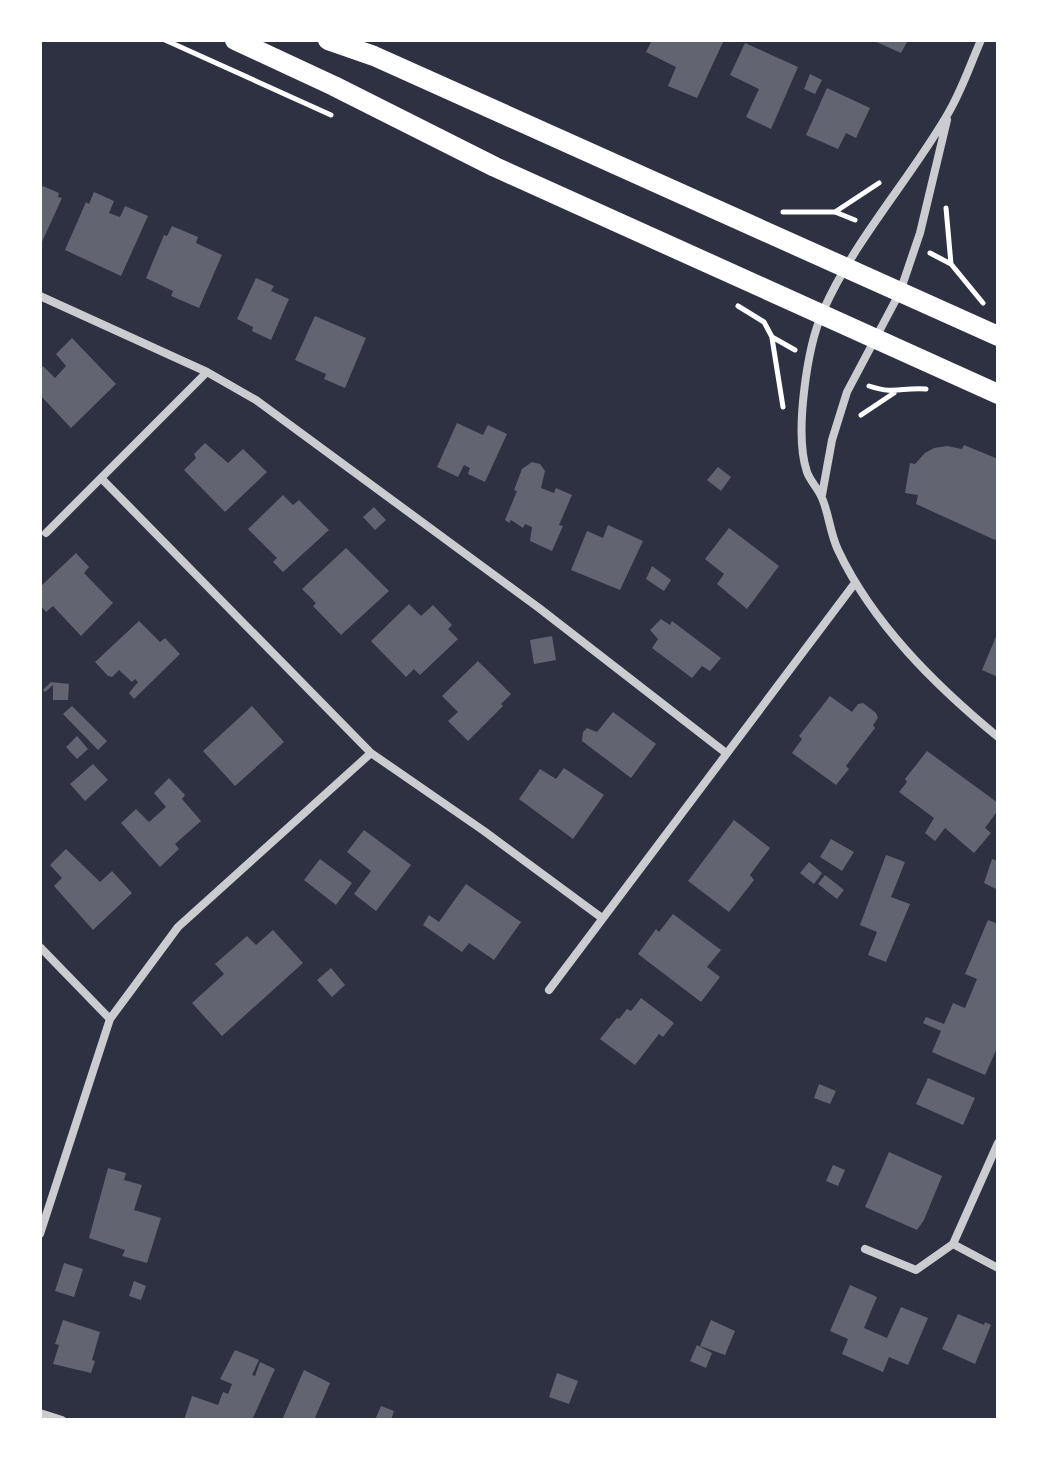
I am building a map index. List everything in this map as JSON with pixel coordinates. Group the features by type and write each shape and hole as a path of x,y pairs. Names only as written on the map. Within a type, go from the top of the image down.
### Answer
{"main road":[{"path":"235,40 495,167 998,394"},
{"path":"328,40 374,56 998,336"}],"street":[{"path":"981,40 948,115 845,268 822,313 808,366 800,425 807,472 822,496 836,546 855,583 902,646 954,700 998,737"},
{"path":"822,496 841,406 900,292 920,233 948,115"},
{"path":"40,296 207,372 256,400 539,608 726,753"},
{"path":"46,533 207,372"},
{"path":"101,478 371,753 602,918"},
{"path":"549,990 855,583"},
{"path":"40,1234 110,1019 178,927 371,753"},
{"path":"40,947 110,1019"},
{"path":"865,1249 916,1270 953,1244 998,1143"},
{"path":"953,1244 998,1268"},
{"path":"40,1413 62,1420"}],"path":[{"path":"852,200 882,215"},
{"path":"920,233 949,246"}],"building":[{"path":"652,40 724,40 697,98 668,86 676,67 646,52"},
{"path":"872,40 908,40 901,53"},
{"path":"745,43 798,67 771,129 746,117 759,89 730,75"},
{"path":"810,74 822,80 815,94 804,89"},
{"path":"827,88 870,108 856,138 846,133 838,149 806,135"},
{"path":"43,186 59,193 58,197 62,198 40,246 40,189"},
{"path":"94,192 114,201 109,213 120,217 125,206 148,216 121,276 65,250 86,202 89,204"},
{"path":"172,226 198,237 196,243 222,255 199,308 171,296 173,291 146,278 164,235 167,236"},
{"path":"256,278 274,286 271,291 289,299 271,340 237,319"},
{"path":"315,316 366,338 345,388 324,379 326,374 295,360"},
{"path":"72,338 116,384 71,428 40,395 40,369 43,366 55,378 66,366 56,354"},
{"path":"457,423 483,435 488,425 507,434 485,482 468,474 470,468 464,465 458,477 437,467"},
{"path":"205,443 228,463 243,449 267,472 225,512 184,470"},
{"path":"964,445 998,459 998,534 995,540 916,504 918,495 905,493 910,463 915,464 934,448 947,446 962,449"},
{"path":"532,462 540,464 545,471 541,488 554,493 556,488 572,495 552,551 530,541 532,527 525,524 523,528 511,520 509,523 505,520 522,469"},
{"path":"718,467 731,477 721,491 707,480"},
{"path":"283,495 293,505 299,500 329,530 283,572 273,562 277,558 248,529"},
{"path":"374,507 386,520 375,530 363,517"},
{"path":"608,525 643,541 620,590 571,570 587,531 603,538"},
{"path":"729,528 779,566 747,609 717,584 724,574 705,559"},
{"path":"346,548 389,591 341,635 313,606 316,603 302,589"},
{"path":"76,553 89,567 84,573 113,603 81,636 53,606 46,612 40,605 40,587"},
{"path":"652,566 671,580 664,591 646,579"},
{"path":"409,604 421,616 433,605 452,625 448,629 458,639 420,675 414,669 406,677 371,641"},
{"path":"661,619 670,625 672,621 721,658 710,671 702,666 692,678 652,648 658,639 650,630"},
{"path":"139,621 160,642 165,638 180,654 134,699 129,693 138,682 135,679 132,682 119,670 112,677 108,676 95,662"},
{"path":"998,632 998,677 982,670"},
{"path":"552,636 556,660 534,664 530,640"},
{"path":"478,661 511,694 468,741 448,721 458,712 442,696"},
{"path":"51,682 69,684 68,700 53,700 53,685 45,692 43,690"},
{"path":"830,696 852,712 863,703 878,718 873,725 875,728 846,766 849,769 836,785 792,753 802,739 799,736"},
{"path":"72,706 107,741 98,750 63,714"},
{"path":"252,706 284,742 235,786 203,751"},
{"path":"613,712 656,744 631,778 582,741 587,728 597,732"},
{"path":"77,736 88,749 77,759 66,747"},
{"path":"927,751 998,803 998,810 985,828 991,833 974,853 945,828 935,841 925,833 934,818 899,792"},
{"path":"93,764 108,780 85,801 70,784"},
{"path":"564,768 604,795 573,839 519,799 540,769 556,779"},
{"path":"169,778 185,795 182,799 201,821 175,844 179,849 160,867 121,823 136,809 149,822 166,807 154,793"},
{"path":"734,820 770,848 750,875 754,880 729,912 688,881"},
{"path":"364,830 411,865 376,911 354,894 371,871 347,852"},
{"path":"831,839 854,852 842,871 820,857"},
{"path":"66,849 100,882 112,871 132,893 93,930 54,886 62,878 50,865"},
{"path":"886,855 905,862 891,897 910,904 886,962 868,955 877,932 860,925"},
{"path":"320,859 352,883 336,905 304,880"},
{"path":"992,859 998,861 998,890 984,883"},
{"path":"809,862 822,873 814,884 800,873"},
{"path":"825,875 844,890 837,899 818,884"},
{"path":"466,884 521,922 494,960 469,943 462,952 423,925 429,915 439,922"},
{"path":"673,914 721,950 707,967 720,977 701,1002 638,954 656,929 659,932"},
{"path":"988,920 998,924 998,1046 985,1075 932,1052 941,1031 923,1023 926,1017 944,1024 953,1003 965,1008 977,979 965,974"},
{"path":"273,930 303,963 222,1036 192,1003 224,974 215,964 247,936 256,945"},
{"path":"331,968 345,985 332,997 317,980"},
{"path":"641,998 674,1023 663,1037 659,1034 635,1065 600,1039 617,1018 627,1009 631,1011"},
{"path":"928,1078 975,1098 963,1125 916,1104"},
{"path":"819,1084 836,1091 830,1104 814,1098"},
{"path":"889,1152 942,1176 917,1230 865,1207"},
{"path":"833,1165 845,1170 838,1186 826,1181"},
{"path":"108,1168 126,1173 124,1180 142,1185 134,1210 161,1218 147,1263 122,1256 125,1250 89,1238"},
{"path":"64,1263 83,1269 74,1297 55,1291"},
{"path":"134,1281 146,1286 141,1300 129,1296"},
{"path":"850,1285 877,1297 864,1328 887,1338 901,1307 928,1318 908,1365 889,1357 883,1372 842,1354 848,1339 830,1331"},
{"path":"958,1314 991,1325 975,1364 942,1349"},
{"path":"63,1320 100,1332 91,1373 53,1364 59,1345 55,1344"},
{"path":"711,1320 735,1331 725,1355 700,1346"},
{"path":"697,1345 712,1353 706,1368 690,1361"},
{"path":"235,1350 259,1360 252,1375 255,1376 260,1362 275,1369 252,1420 184,1420 192,1396 218,1405 223,1392 228,1394 232,1384 220,1379"},
{"path":"304,1370 330,1383 314,1420 282,1420"},
{"path":"557,1373 578,1381 569,1404 549,1397"},
{"path":"381,1406 394,1411 391,1420 375,1420"}]}
